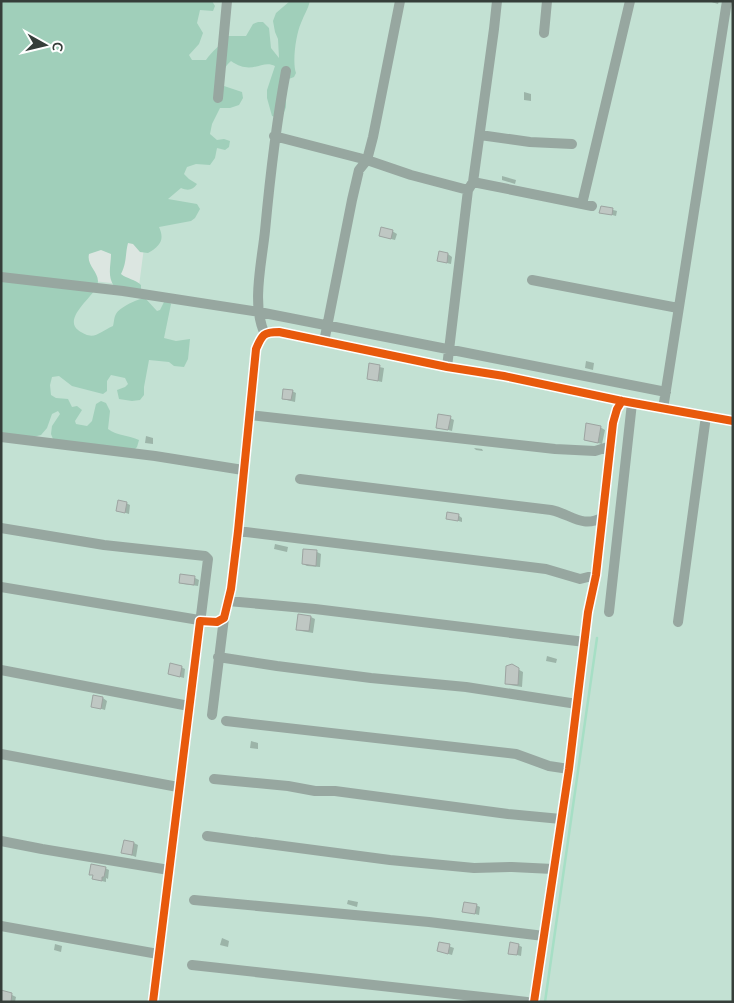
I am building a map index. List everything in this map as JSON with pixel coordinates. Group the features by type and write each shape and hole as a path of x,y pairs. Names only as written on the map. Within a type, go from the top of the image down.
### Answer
{"street":[{"path":"218,98 227,1"},
{"path":"324,342 352,200 359,170 367,160 400,1"},
{"path":"447,367 497,1"},
{"path":"544,33 547,1"},
{"path":"274,136 367,160 411,175 587,205 630,1"},
{"path":"663,409 727,1"},
{"path":"265,334 261,326 258,295 274,136 286,71"},
{"path":"480,135 530,142 572,144"},
{"path":"1,277 123,291 259,312 328,324 666,392"},
{"path":"532,280 678,308"},
{"path":"212,715 218,656 238,531 256,349 261,337 265,334 279,332 447,367 504,376 627,402 733,421"},
{"path":"534,1002 569,768 588,612 596,575 613,423 617,409 627,402"},
{"path":"609,612 627,402"},
{"path":"249,415 555,449 595,451 611,446"},
{"path":"678,622 706,416"},
{"path":"1,437 155,456 244,470"},
{"path":"300,479 551,510 580,521 595,522 603,517"},
{"path":"1,528 104,545 205,556 208,559 178,787 153,1002"},
{"path":"238,531 546,569 580,579 596,575"},
{"path":"1,587 200,620 217,622 224,618"},
{"path":"228,601 315,609 585,642"},
{"path":"218,656 277,666 371,678 466,687 577,704"},
{"path":"1,670 189,706"},
{"path":"226,720 516,754 550,766 569,768"},
{"path":"1,754 178,787"},
{"path":"214,779 288,786 315,791 335,791 508,814 561,819"},
{"path":"207,836 390,860 465,867 553,869"},
{"path":"1,841 169,870"},
{"path":"194,900 429,922 544,936"},
{"path":"1,926 158,954"},
{"path":"192,964 527,1002"}],"green space":[{"path":"1,1 212,1 215,6 213,11 200,10 197,23 203,33 199,44 189,55 192,60 206,60 228,36 246,36 253,24 258,22 263,22 269,28 271,48 279,58 278,39 273,21 276,13 290,1 310,1 296,41 294,62 296,73 294,77 286,80 286,107 283,115 272,116 267,98 267,90 275,66 266,64 245,67 231,61 226,66 222,79 224,86 242,92 243,98 239,105 230,108 220,108 212,124 210,134 217,140 224,139 230,141 229,147 225,150 217,148 215,158 210,165 196,164 187,167 184,174 197,184 194,188 190,189 181,188 168,199 197,204 200,209 195,218 191,221 159,227 162,236 160,242 156,248 148,253 140,252 133,244 128,243 121,274 139,283 141,290 114,286 110,274 111,254 101,250 89,254 90,263 98,281 94,291 76,314 74,325 78,330 84,334 96,335 113,326 115,315 118,311 133,302 145,298 157,311 168,300 171,304 164,338 176,341 190,339 188,359 184,367 174,366 169,362 149,360 144,395 140,400 119,399 117,390 128,384 125,378 111,375 107,381 107,391 103,394 72,386 59,376 52,377 50,385 51,395 56,398 68,399 72,407 77,406 82,410 75,421 76,424 87,426 92,421 96,404 101,401 106,403 110,411 108,429 139,440 137,447 133,451 53,439 51,434 52,426 60,414 58,411 52,414 47,428 41,435 33,437 1,434"},
{"path":"176,1 733,1 733,1002 1,1002 1,271 139,286"}],"building":[{"path":"601,206 613,208 612,215 599,213"},
{"path":"381,227 393,230 391,239 379,236"},
{"path":"439,251 448,253 447,263 437,261"},
{"path":"369,363 380,365 378,381 367,379"},
{"path":"283,389 293,390 291,400 282,399"},
{"path":"438,414 451,416 448,430 436,428"},
{"path":"586,423 601,426 598,443 584,440"},
{"path":"118,500 127,502 125,513 116,511"},
{"path":"447,512 459,514 458,521 446,519"},
{"path":"303,549 317,550 316,566 302,564"},
{"path":"180,574 195,576 194,585 179,583"},
{"path":"298,614 311,616 309,631 296,630"},
{"path":"170,663 182,666 180,677 168,674"},
{"path":"512,664 519,668 518,685 505,684 506,666"},
{"path":"93,695 103,697 101,709 91,707"},
{"path":"124,840 134,842 132,855 121,853"},
{"path":"91,864 106,867 102,881 92,879 93,875 89,875"},
{"path":"464,902 477,904 475,914 462,912"},
{"path":"439,942 450,944 448,954 437,951"},
{"path":"510,942 519,944 517,955 508,954"},
{"path":"1,990 12,993 11,1002 1,1002"}],"waterway":[{"path":"545,1002 597,638"}],"cycle path":[{"path":"153,1002 200,621 217,622 224,618 231,589 256,349 264,335 279,332 447,367 504,376 622,401 733,421"},
{"path":"534,1002 569,769 588,612 596,575 613,423 617,409 622,401"}]}
